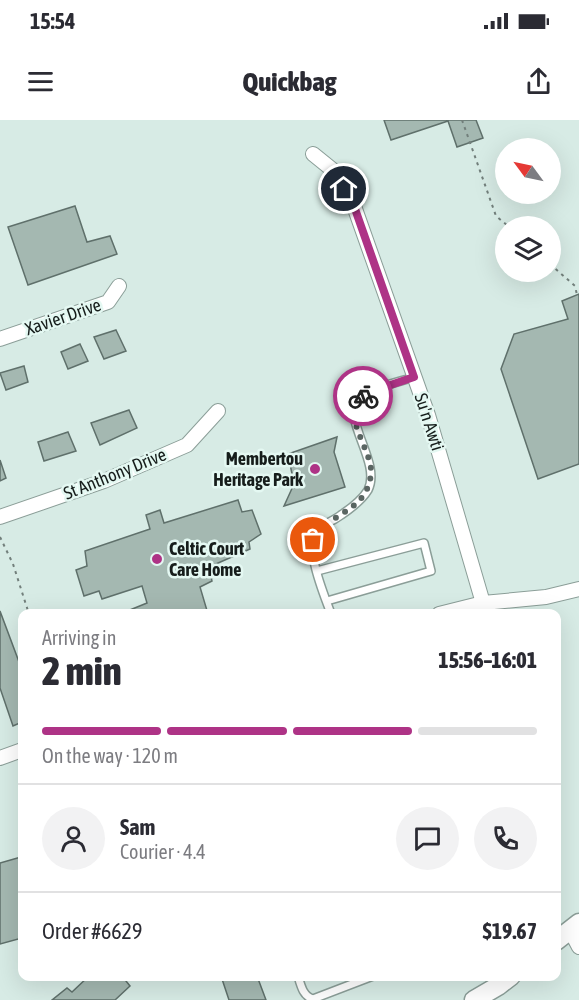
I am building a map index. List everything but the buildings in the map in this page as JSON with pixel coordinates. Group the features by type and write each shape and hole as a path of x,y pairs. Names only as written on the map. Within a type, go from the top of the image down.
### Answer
{"main road":[{"path":"474,1000 504,981"}],"street":[{"name":"Su'n Awti","path":"313,154 334,171 354,206 428,415 483,603"},
{"name":"Xavier Drive","path":"0,339 108,302 119,286"},
{"name":"St Anthony Drive","path":"0,517 104,481 187,445 219,411"},
{"path":"459,609 483,603 546,597 579,589"},
{"path":"0,758 18,751"},
{"path":"569,931 579,948"}],"lane":[{"path":"329,609 312,551 313,540 318,529 332,523 354,506 368,490 372,471 352,414 358,399 370,392 414,377"},
{"path":"317,571 423,543 431,571 327,601"},
{"path":"300,981 304,993 308,998 314,999 360,981"}],"path":[{"path":"462,120 496,216"},
{"path":"561,273 575,285 577,295"},
{"path":"0,537 14,564 28,609"}],"way so far":[{"path":"313,540 318,529 332,523 354,506 368,490 372,471 352,414 358,399 363,396"}],"place":[{"name":"Membertou Heritage Park","path":"315,469"},
{"name":"Celtic Court Care Home","path":"157,559"}],"route":[{"path":"344,189 354,206 414,377 363,396"}]}
